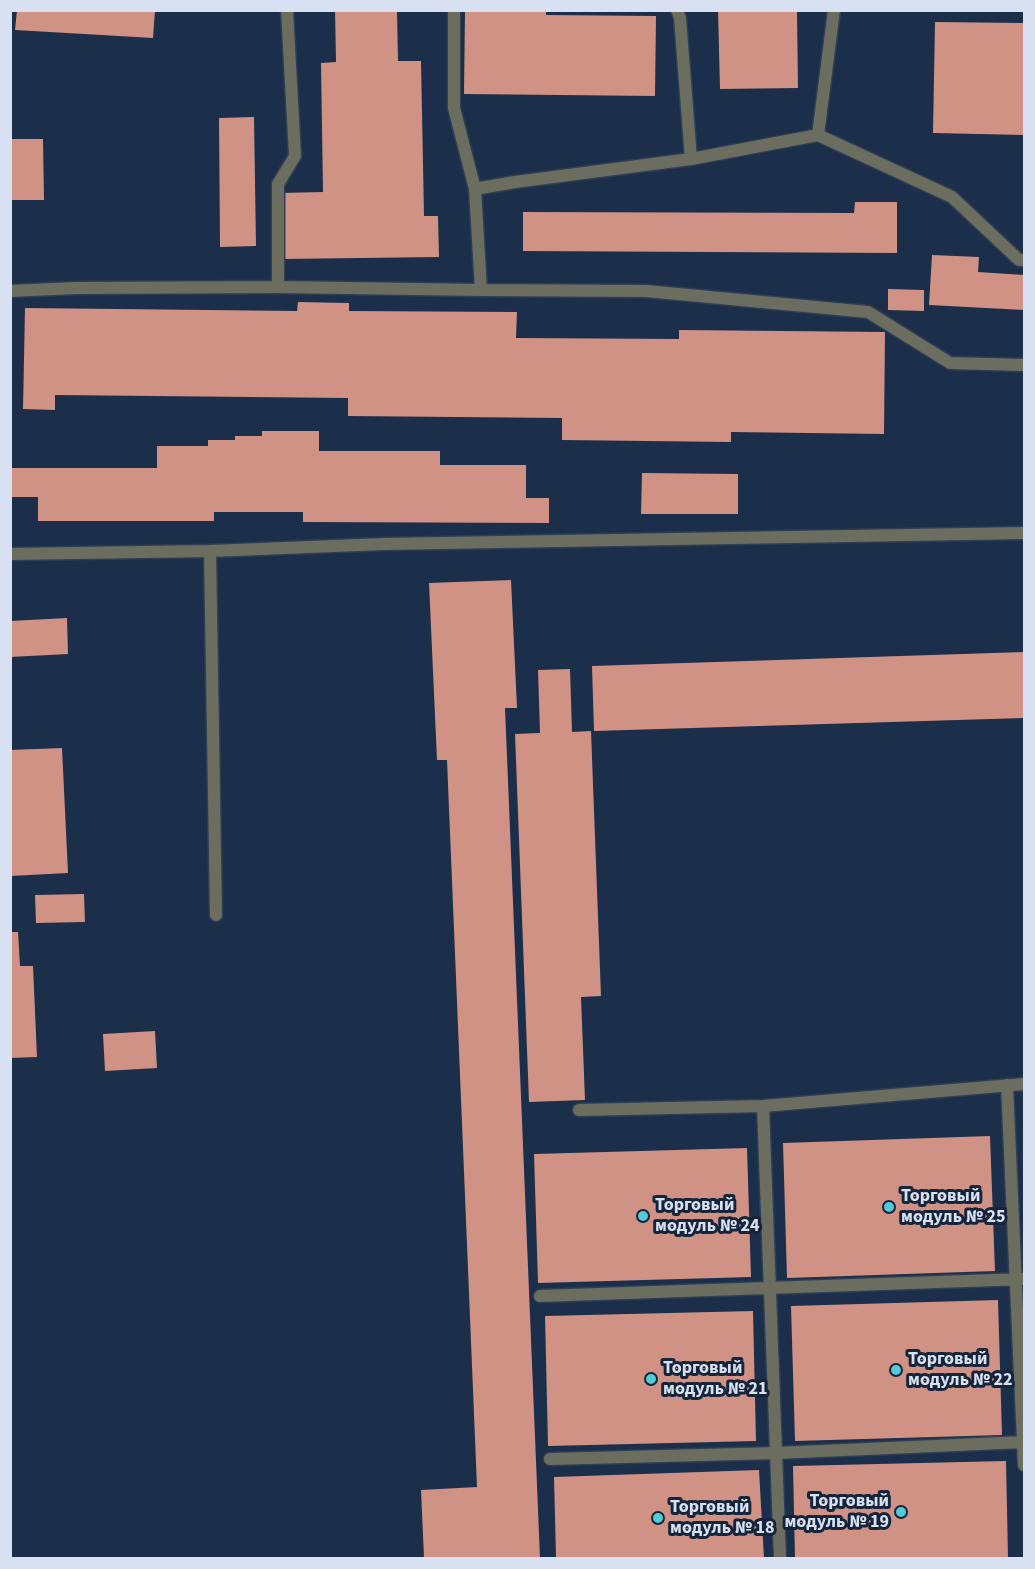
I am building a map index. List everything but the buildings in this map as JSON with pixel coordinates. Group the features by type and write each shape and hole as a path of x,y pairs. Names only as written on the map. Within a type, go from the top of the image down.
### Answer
{"street":[{"path":"278,287 278,184 295,156 287,10"},
{"path":"454,10 454,108 475,189 481,290"},
{"path":"677,10 680,18 691,159"},
{"path":"818,135 834,10"},
{"path":"475,189 691,159 818,135 952,197 1019,260 1024,260"},
{"path":"10,291 76,288 278,287 646,291 868,312 950,363 1024,365"},
{"path":"10,554 210,551 384,544 1024,532"},
{"path":"210,551 216,915"},
{"path":"579,1110 763,1106 1024,1084"},
{"path":"1007,1085 1020,1279 1024,1465"},
{"path":"763,1106 780,1558"},
{"path":"540,1296 1020,1279"},
{"path":"550,1459 776,1453 1024,1442"}],"shaded area":[{"path":"11,11 1024,11 1024,1558 11,1558"}],"place":[{"name":"Торговый модуль № 25","path":"889,1207"},
{"name":"Торговый модуль № 24","path":"643,1216"},
{"name":"Торговый модуль № 22","path":"896,1370"},
{"name":"Торговый модуль № 21","path":"651,1379"},
{"name":"Торговый модуль № 19","path":"901,1512"},
{"name":"Торговый модуль № 18","path":"658,1518"}]}
